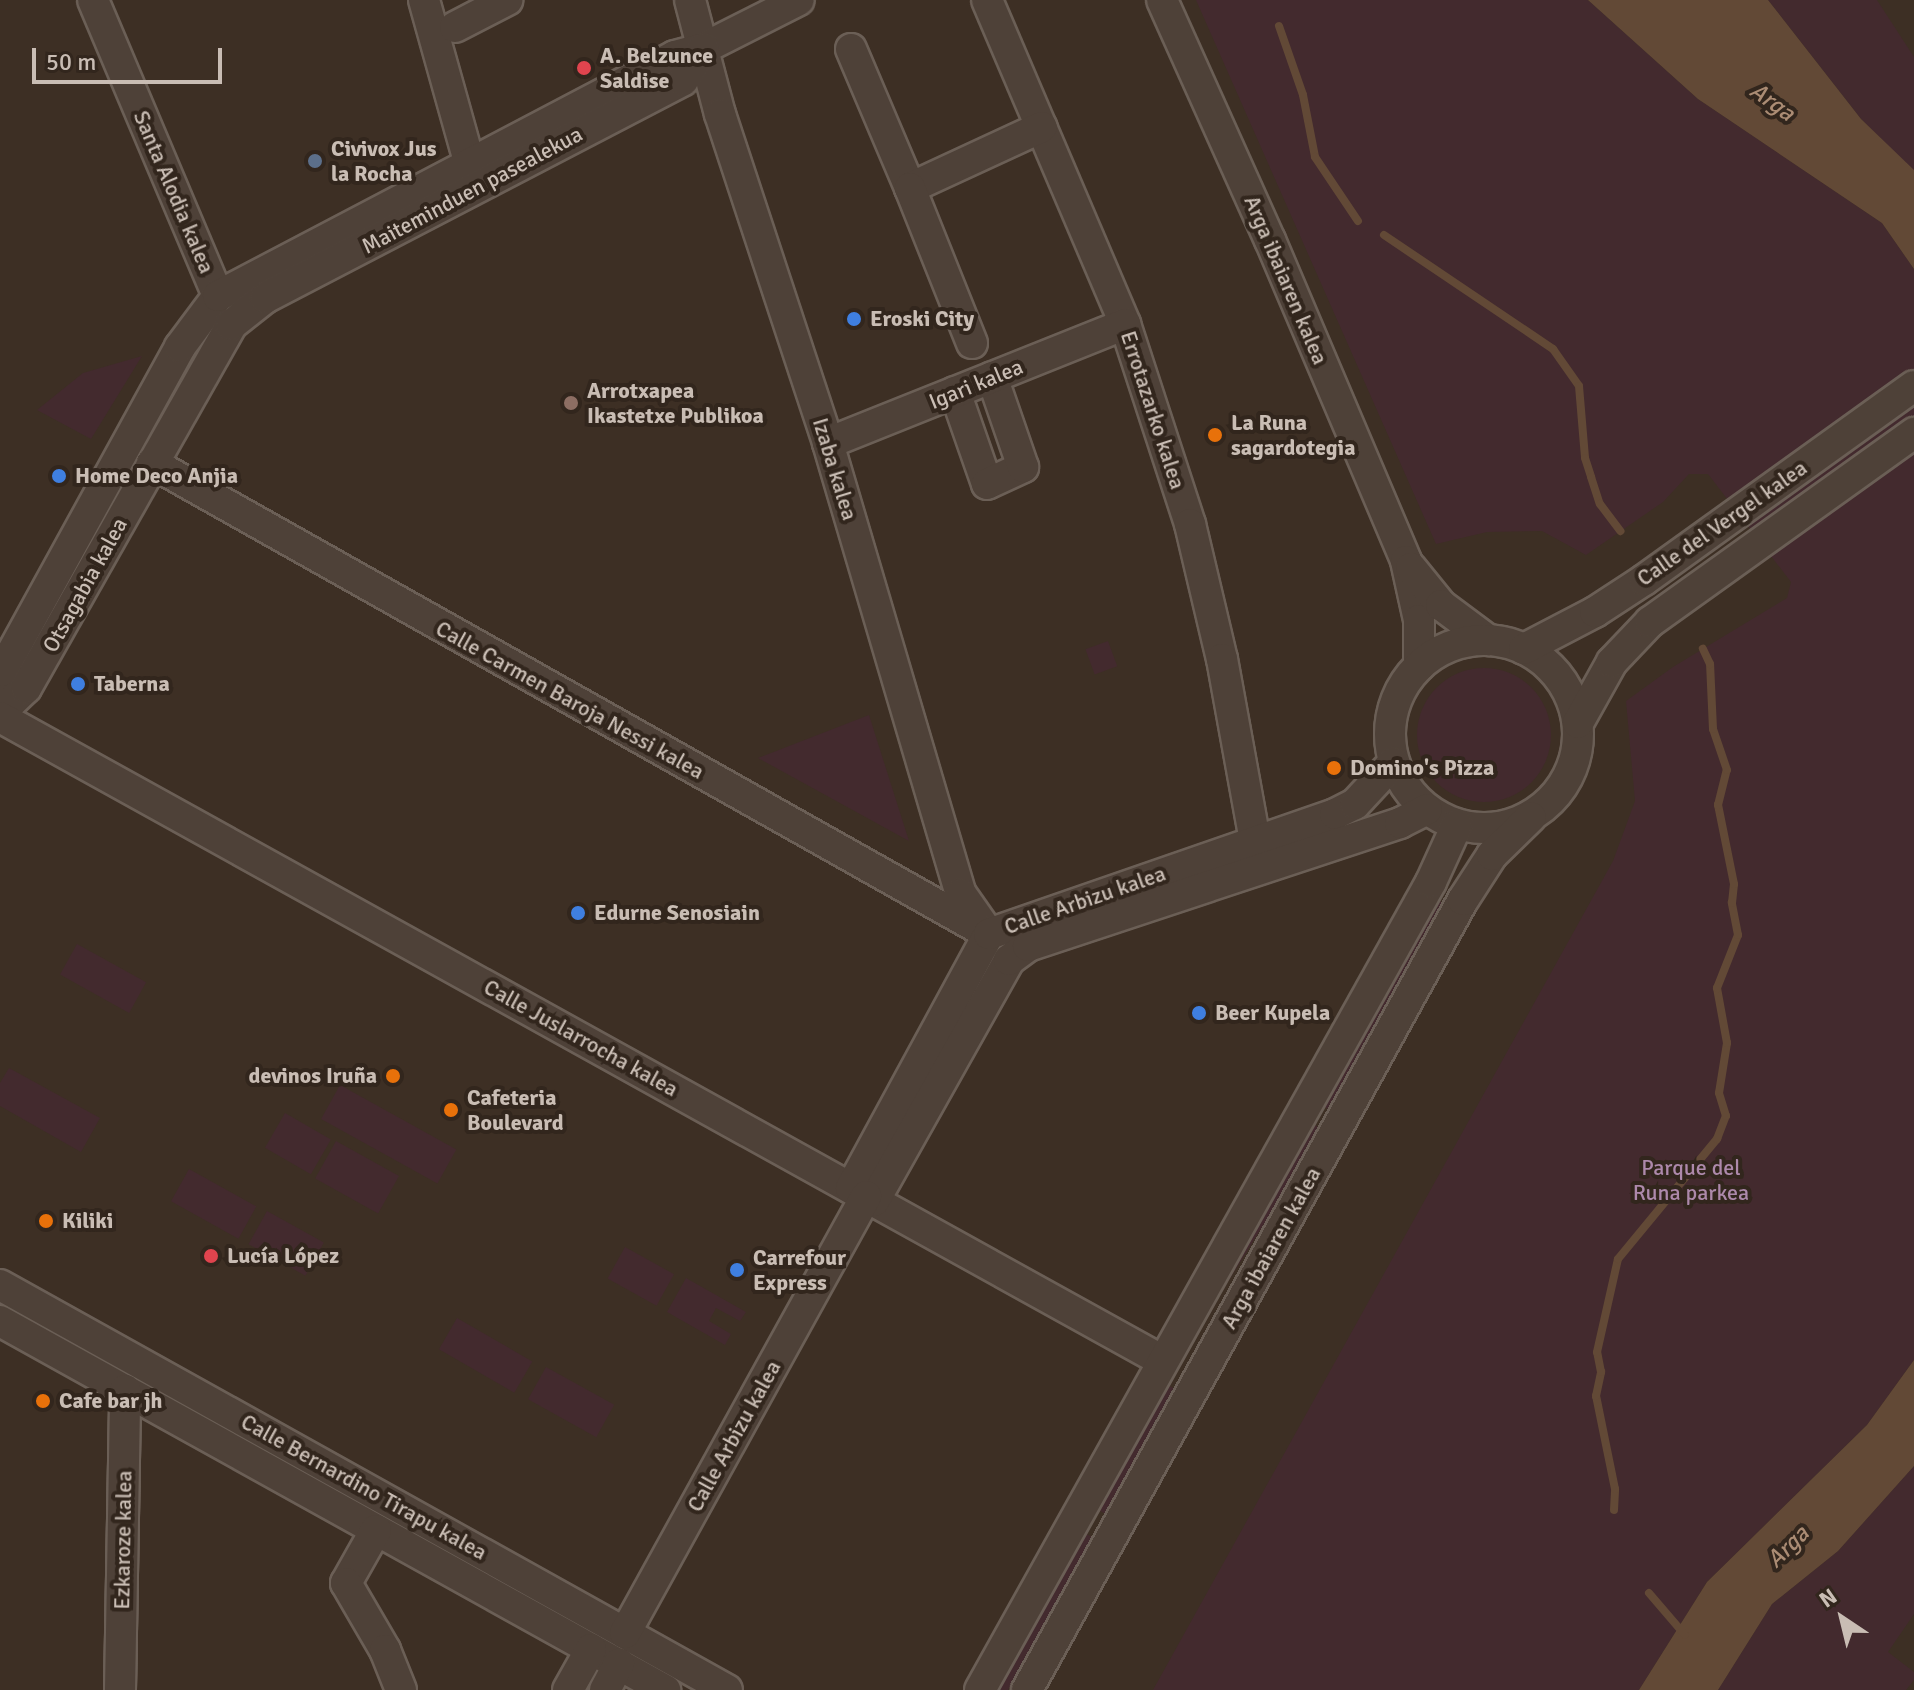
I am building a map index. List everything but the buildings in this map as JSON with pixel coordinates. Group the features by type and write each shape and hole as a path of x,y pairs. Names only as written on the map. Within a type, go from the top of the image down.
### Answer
{"street":[{"name":"Santa Alodia kalea","path":"93,0 218,296"},
{"path":"424,0 470,165"},
{"path":"455,27 507,0"},
{"name":"Izaba kalea","path":"690,0 720,114 828,443 961,894 989,934"},
{"name":"Maiteminduen pasealekua","path":"218,296 675,56 704,48 799,0"},
{"name":"Errotazarko kalea","path":"987,0 1125,324 1190,524 1222,659 1255,840"},
{"name":"Arga ibaiaren kalea","path":"1162,0 1270,240 1406,561 1419,620 1419,666"},
{"name":"Maiteminduen pasealekua","path":"231,325 265,298 683,80 704,48"},
{"path":"851,49 972,343"},
{"path":"910,188 1042,127"},
{"name":"Otsagabia kalea","path":"0,685 2,671 180,347 218,296"},
{"name":"Igari kalea","path":"828,443 1125,324"},
{"name":"Otsagabia kalea","path":"0,715 26,688 231,325"},
{"path":"955,392 987,484 1023,467 992,377"},
{"name":"Calle del Vergel kalea","path":"1524,649 1595,612 1690,548 1914,386"},
{"name":"Calle del Vergel kalea","path":"1578,723 1612,662 1650,622 1914,433"},
{"name":"Calle Carmen Baroja Nessi kalea","path":"152,463 989,934"},
{"name":"Arga ibaiaren kalea","path":"1406,561 1441,605 1488,640"},
{"path":"1488,640 1524,649 1538,656 1558,674 1572,697 1578,723 1578,750 1569,777 1553,799 1531,817 1507,826 1482,829 1457,825 1427,809 1407,789 1394,762 1390,736 1393,711 1403,686 1419,666 1440,651 1463,642 1488,640"},
{"name":"Calle Juslarrocha kalea","path":"0,715 1161,1360"},
{"name":"Calle Arbizu kalea","path":"625,1633 863,1195 989,934 1355,804 1394,762"},
{"name":"Calle Arbizu kalea","path":"863,1195 1009,960 1028,946 1386,828 1427,809"},
{"name":"Arga ibaiaren kalea","path":"1027,1690 1463,900 1492,855 1531,817"},
{"name":"Arga ibaiaren kalea","path":"980,1690 1161,1360 1423,895 1457,825"},
{"name":"Calle Bernardino Tirapu kalea","path":"0,1285 727,1690"},
{"name":"Calle Bernardino Tirapu kalea","path":"3,1333 125,1390 591,1649 612,1677 665,1690"},
{"name":"Ezkaroze kalea","path":"120,1690 125,1390"},
{"path":"376,1530 346,1583 385,1650 401,1690"},
{"path":"568,1690 591,1649"}],"green space":[{"name":"Parque del Runa parkea","path":"1196,0 1588,0 1698,99 1882,223 1914,269 1914,1360 1867,1425 1707,1582 1639,1690 1153,1690 1613,861 1635,801 1626,701 1673,667 1787,598 1791,582 1708,474 1689,474 1663,502 1586,555 1542,531 1487,532 1436,544"},
{"path":"1768,0 1877,0 1914,57 1914,172 1861,119"},
{"path":"142,356 91,439 37,410 83,373"},
{"path":"1108,641 1117,666 1095,675 1085,649"},
{"path":"1484,668 1510,673 1531,688 1546,709 1551,735 1546,761 1531,782 1510,797 1484,802 1458,797 1437,782 1422,761 1417,735 1422,709 1437,688 1458,673"},
{"path":"869,715 909,841 758,758"},
{"path":"1436,899 1447,905 1333,1112 1322,1105"},
{"path":"77,944 146,982 129,1013 60,975"},
{"path":"9,1068 100,1118 81,1152 0,1106 0,1083"},
{"path":"340,1085 456,1149 437,1184 321,1119"},
{"path":"285,1113 331,1140 311,1174 265,1148"},
{"path":"1310,1122 1323,1130 1205,1318 1192,1310"},
{"path":"336,1141 399,1176 378,1214 315,1179"},
{"path":"189,1169 256,1206 238,1239 171,1201"},
{"path":"267,1211 324,1243 305,1276 249,1244"},
{"path":"625,1247 674,1274 657,1306 608,1278"},
{"path":"686,1278 746,1312 740,1321 716,1308 709,1321 731,1334 725,1345 667,1312"},
{"path":"457,1318 532,1362 514,1393 439,1349"},
{"path":"546,1367 614,1405 596,1437 528,1399"},
{"path":"1164,1383 1177,1390 1110,1516 1097,1509"},
{"path":"1914,1466 1914,1614 1888,1652 1914,1672 1914,1680 1906,1690 1718,1690 1772,1604 1838,1551"},
{"path":"1083,1532 1095,1539 1008,1690 993,1688"}],"water":[{"name":"Arga","path":"1588,0 1768,0 1861,119 1914,170 1914,269 1882,223 1698,99"},
{"name":"Arga","path":"1914,1360 1914,1466 1838,1551 1772,1604 1718,1690 1639,1690 1707,1582 1867,1425"}],"waterway":[{"path":"1279,26 1303,95 1315,157 1358,221"},
{"path":"1384,235 1553,349 1579,386 1585,458 1600,504 1620,531"},
{"path":"1614,1510 1615,1489 1596,1396 1601,1372 1597,1352 1618,1259 1717,1139 1726,1116 1719,1093 1727,1043 1717,988 1738,935 1732,903 1734,884 1718,805 1727,770 1713,729 1710,664 1703,649"},
{"path":"1649,1593 1685,1635"}],"place":[{"name":"A. Belzunce Saldise","path":"584,68"},
{"name":"Civivox Jus la Rocha","path":"315,161"},
{"name":"Eroski City","path":"854,319"},
{"name":"Arrotxapea Ikastetxe Publikoa","path":"571,403"},
{"name":"La Runa sagardotegia","path":"1215,435"},
{"name":"Home Deco Anjia","path":"59,476"},
{"name":"Taberna","path":"78,684"},
{"name":"Domino's Pizza","path":"1334,768"},
{"name":"Edurne Senosiain","path":"578,913"},
{"name":"Beer Kupela","path":"1199,1013"},
{"name":"devinos Iruña","path":"393,1076"},
{"name":"Cafeteria Boulevard","path":"451,1110"},
{"name":"Kiliki","path":"46,1221"},
{"name":"Lucía López","path":"211,1256"},
{"name":"Carrefour Express","path":"737,1270"},
{"name":"Cafe bar jh","path":"43,1401"}]}
